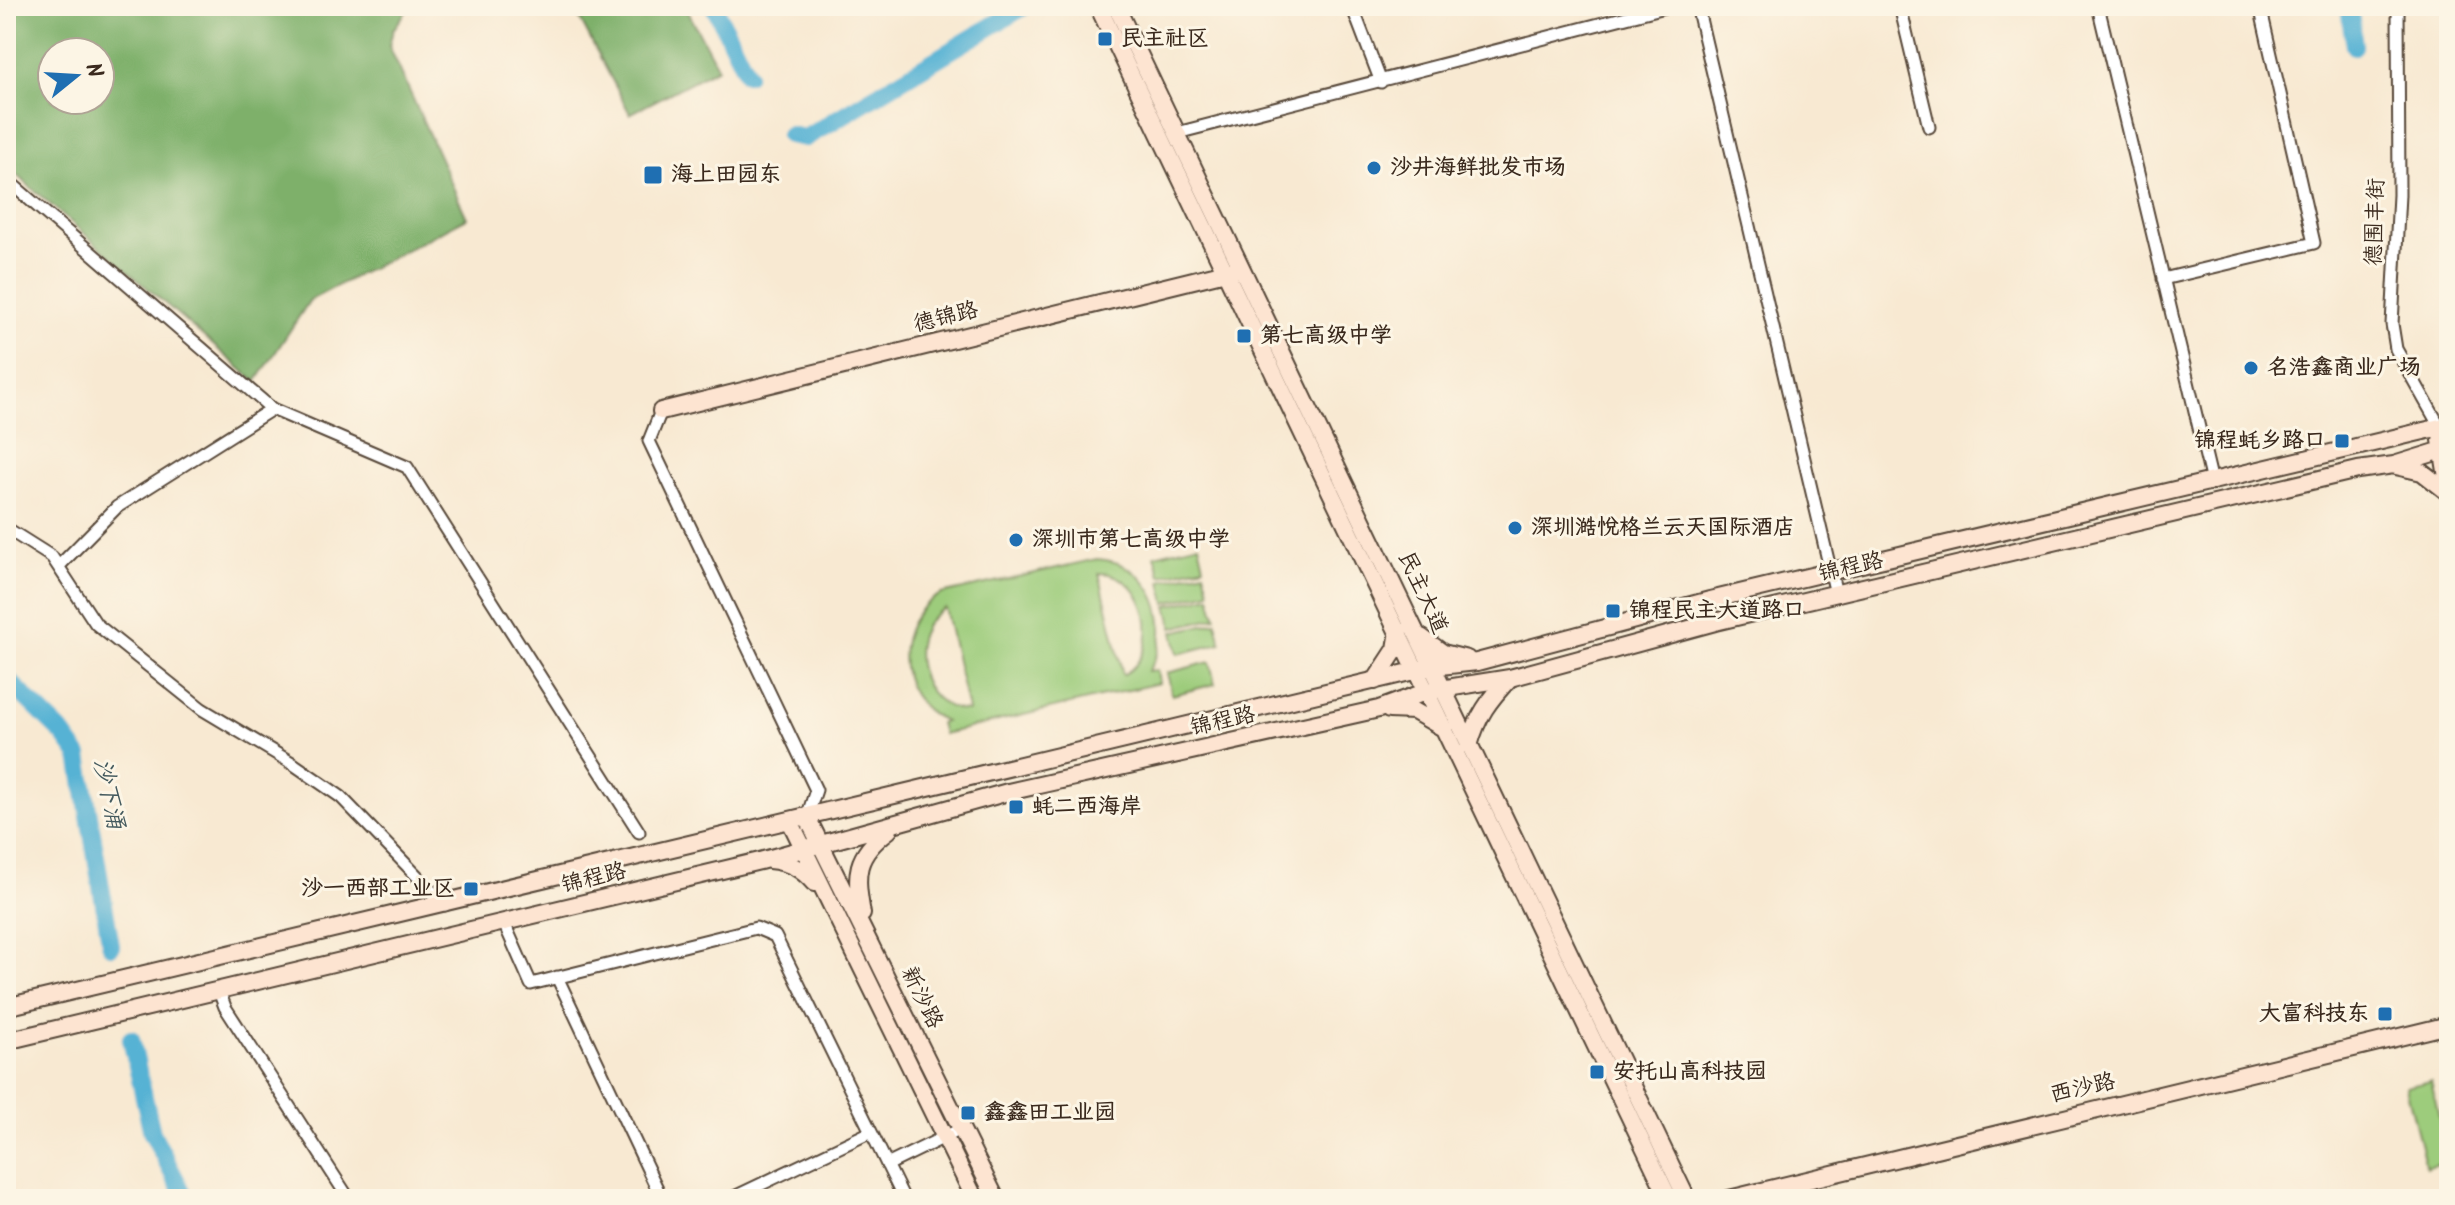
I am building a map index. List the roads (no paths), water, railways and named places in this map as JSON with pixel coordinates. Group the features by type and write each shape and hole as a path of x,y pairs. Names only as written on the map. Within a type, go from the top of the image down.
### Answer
{"main road":[{"name":"民主大道","path":"1098,6 1417,634 1424,669"},
{"name":"民主大道","path":"1116,6 1177,133 1234,270 1399,631 1469,746 1687,1199"},
{"name":"德锦路","path":"661,411 1234,270"},
{"name":"锦程路","path":"6,1041 763,860 1008,792 1379,709 1435,690 1510,678 1836,594 2358,470 2394,465 2446,438"},
{"name":"锦程路","path":"6,1007 445,905 1424,669 1477,662 1831,572 2212,482 2446,438"},
{"path":"2446,438 2449,492"},
{"path":"2394,465 2422,472 2449,492"},
{"path":"1375,681 1396,649 1399,631"},
{"path":"1417,634 1443,653 1477,662"},
{"path":"1469,746 1476,719 1487,701 1510,678"},
{"name":"民主大道","path":"1435,690 1446,730 1669,1199"},
{"path":"1379,709 1414,711 1446,730"},
{"name":"新沙路","path":"807,817 996,1199"},
{"name":"新沙路","path":"790,821 975,1199"},
{"path":"865,936 856,882 862,856 872,843 896,825"},
{"path":"763,860 786,862 804,872 826,897"},
{"name":"西沙路","path":"1729,1199 2449,1025"}],"street":[{"path":"1352,6 1381,82"},
{"path":"1177,133 1669,6"},
{"path":"1697,6 1836,594"},
{"path":"1900,6 1929,127"},
{"path":"2098,6 2212,482"},
{"path":"2163,279 2314,243 2260,6"},
{"name":"德围丰街","path":"2398,6 2399,195 2392,324 2396,349 2446,438"},
{"path":"6,179 272,409 407,467 639,832"},
{"path":"59,566 117,507 272,409"},
{"path":"661,411 649,441 816,790 807,817"},
{"path":"6,528 52,557 96,624 202,709 292,763 341,797 445,905"},
{"path":"504,923 531,984 756,928 775,936 904,1199"},
{"path":"557,977 662,1199"},
{"path":"219,991 225,1007 349,1199"},
{"path":"887,1165 961,1129"},
{"path":"730,1199 871,1132"}],"waterway":[{"path":"714,6 747,74"},
{"path":"789,135 805,138 1025,6"},
{"path":"2349,6 2354,46"},
{"name":"沙下涌","path":"6,678 64,735 79,756 111,946"},
{"path":"131,1039 152,1133 186,1199"}],"place":[{"name":"民主社区","path":"1105,39"},
{"name":"沙井海鲜批发市场","path":"1374,168"},
{"name":"海上田园东","path":"653,175"},
{"name":"第七高级中学","path":"1244,336"},
{"name":"名浩鑫商业广场","path":"2251,368"},
{"name":"锦程蚝乡路口","path":"2342,441"},
{"name":"深圳澔悦格兰云天国际酒店","path":"1515,528"},
{"name":"深圳市第七高级中学","path":"1016,540"},
{"name":"锦程民主大道路口","path":"1613,611"},
{"name":"蚝二西海岸","path":"1016,807"},
{"name":"沙一西部工业区","path":"471,889"},
{"name":"大富科技东","path":"2385,1014"},
{"name":"安托山高科技园","path":"1597,1072"},
{"name":"鑫鑫田工业园","path":"968,1113"}]}
